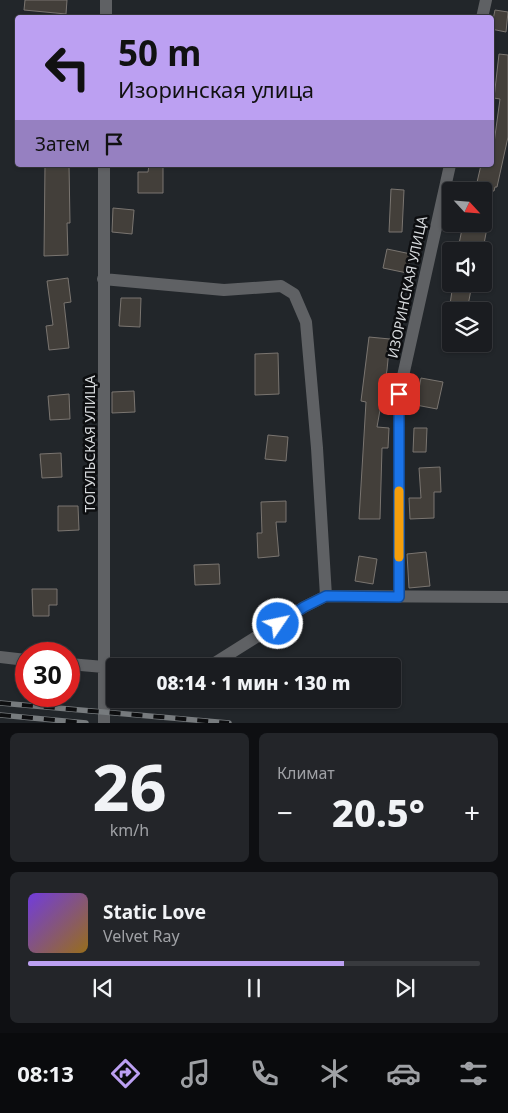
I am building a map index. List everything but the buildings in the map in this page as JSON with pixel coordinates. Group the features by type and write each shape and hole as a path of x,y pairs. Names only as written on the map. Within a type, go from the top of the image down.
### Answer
{"street":[{"path":"106,0 106,15"},
{"path":"483,15 486,0"},
{"name":"ТОГУЛЬСКАЯ УЛИЦА","path":"104,167 104,667 106,673"},
{"name":"ИЗОРИНСКАЯ УЛИЦА","path":"399,597 399,394 450,167"},
{"path":"103,279 224,290 281,286 294,294 306,322 317,448 326,596"},
{"path":"223,658 304,607 326,596 508,597"},
{"path":"0,657 15,659"},
{"path":"80,665 104,667"},
{"name":"ТОГУЛЬСКАЯ УЛИЦА","path":"104,723 106,708"}],"railway":[{"path":"0,703 229,723"},
{"path":"0,715 86,723"}],"slow traffic":[{"path":"399,491 399,557"}],"route":[{"path":"278,624 304,607 326,596 399,597 399,394"}]}
